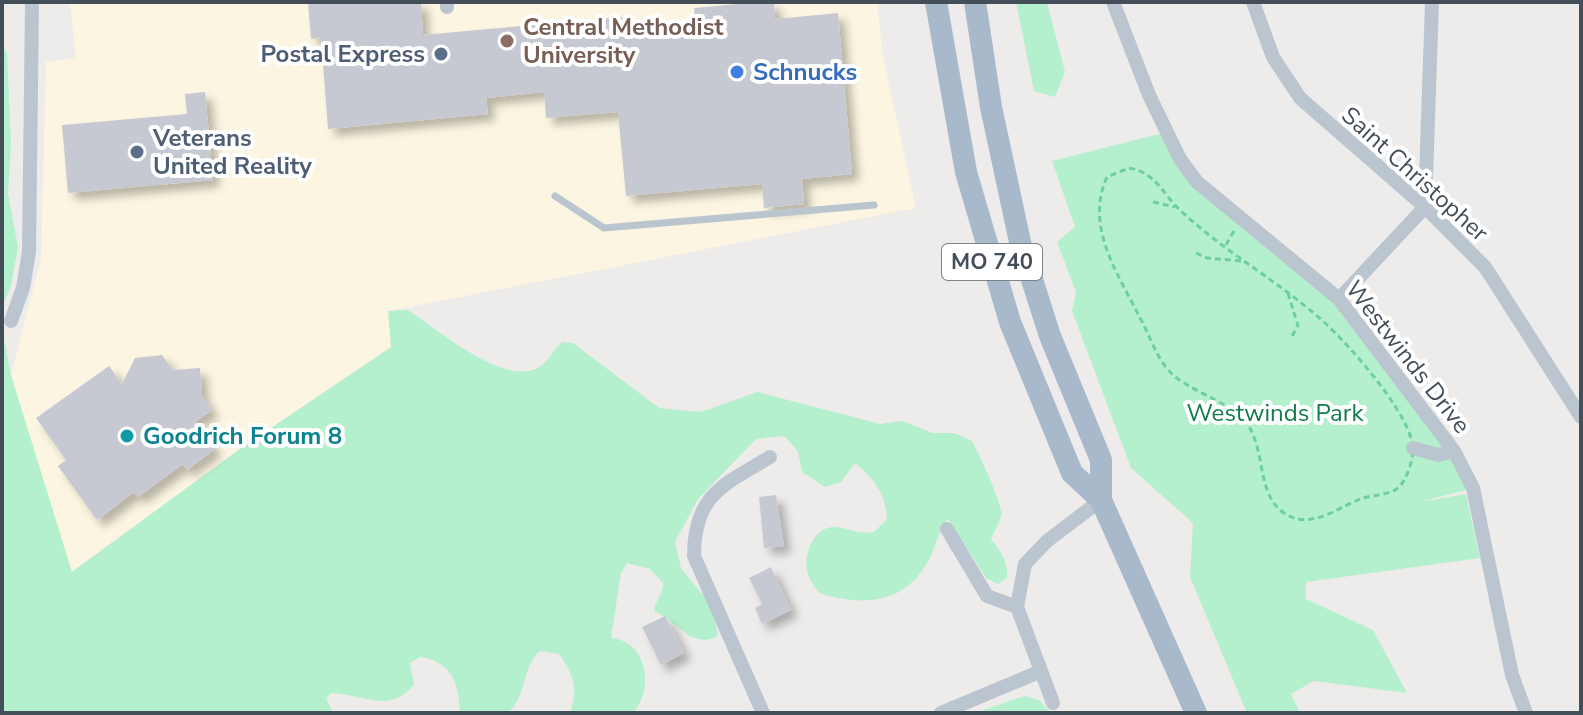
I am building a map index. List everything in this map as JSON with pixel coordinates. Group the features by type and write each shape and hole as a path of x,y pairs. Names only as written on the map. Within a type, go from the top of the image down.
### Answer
{"main road":[{"name":"MO 740","path":"936,2 966,172 1010,322 1072,473 1101,500 1196,713"},
{"name":"MO 740","path":"975,2 991,107 1020,242 1050,336 1101,460 1101,500"}],"street":[{"path":"11,321 23,288 29,252 32,2"},
{"name":"Westwinds Drive","path":"1113,2 1149,95 1180,159 1197,182 1339,299 1454,451 1473,488 1512,675 1526,713"},
{"name":"Saint Christopher","path":"1253,2 1273,57 1300,98 1425,207 1485,267 1581,417"},
{"path":"1339,299 1425,207 1432,2"},
{"path":"1413,448 1438,455 1454,451"},
{"path":"763,713 694,556 694,531 711,493 770,457"},
{"path":"1053,703 1017,607 1025,564 1047,541 1101,500"},
{"path":"947,529 987,596 1017,607"},
{"path":"941,713 1039,672"}],"lane":[{"path":"555,196 604,228 874,205"}],"path":[{"path":"1129,168 1144,170 1156,180 1175,207 1337,334 1391,398 1402,417 1413,448 1404,480 1397,489 1362,498 1314,519 1284,513 1271,498 1256,443 1245,421 1171,373 1156,353 1113,272 1105,249 1100,205 1107,177 1129,168"},
{"path":"1153,202 1175,207"},
{"path":"1196,253 1207,258 1242,261"},
{"path":"1288,293 1298,326 1292,336"}],"shaded area":[{"path":"70,2 877,2 883,57 916,208 389,311 391,347 237,451 71,572 11,375 41,259 46,62 76,58"}],"green space":[{"path":"1016,2 1047,2 1065,72 1055,97 1034,91"},
{"path":"2,47 7,53 11,143 8,194 18,247 11,286 2,307"},
{"name":"Westwinds Park","path":"1167,132 1180,159 1339,299 1473,488 1420,502 1466,494 1480,558 1306,582 1306,599 1373,630 1407,693 1314,681 1291,694 1300,713 1247,713 1190,577 1193,523 1131,468 1072,311 1076,292 1057,242 1075,227 1052,161"},
{"path":"408,310 473,354 510,370 527,371 541,366 562,342 573,343 659,408 701,412 757,392 880,424 902,421 933,433 954,433 972,441 1001,509 991,539 1003,557 1007,578 998,584 986,578 948,519 923,570 899,592 870,600 837,598 819,593 810,579 806,563 812,541 828,528 874,532 887,519 881,494 855,463 841,482 825,487 802,472 798,451 784,436 756,439 698,499 675,542 681,568 712,606 718,636 709,639 692,637 654,611 663,583 650,569 627,563 621,573 611,638 633,647 644,667 644,691 633,713 570,713 574,689 568,669 559,654 540,651 534,657 518,698 508,713 460,713 458,692 452,676 440,664 420,657 410,663 414,685 404,694 395,699 376,701 332,693 326,698 333,713 2,713 2,329 11,375 72,572 237,451 391,347 388,311"},
{"path":"1024,696 1039,700 1051,713 975,713"}],"building":[{"path":"308,2 421,2 423,35 622,17 627,34 696,28 694,8 759,2 774,2 775,19 838,13 852,174 802,179 804,204 764,208 762,184 626,196 618,112 546,118 544,92 486,98 488,114 328,129 321,38 311,39"},
{"name":"Veterans United Reality","path":"205,92 213,180 68,193 62,125 187,114 185,94"},
{"name":"Goodrich Forum 8","path":"162,355 173,370 200,368 202,396 212,410 195,422 215,449 187,470 183,464 138,497 134,492 97,520 58,466 66,460 36,418 109,366 122,384 135,358"},
{"path":"776,495 784,546 764,548 759,497"},
{"path":"771,567 791,610 762,624 755,608 762,604 749,578"},
{"path":"665,616 684,653 661,665 642,627"}],"place":[{"name":"Central Methodist University","path":"507,41"},
{"name":"Postal Express","path":"441,54"},
{"name":"Schnucks","path":"737,72"},
{"name":"Veterans United Reality","path":"137,152"},
{"name":"Goodrich Forum 8","path":"127,436"}]}
